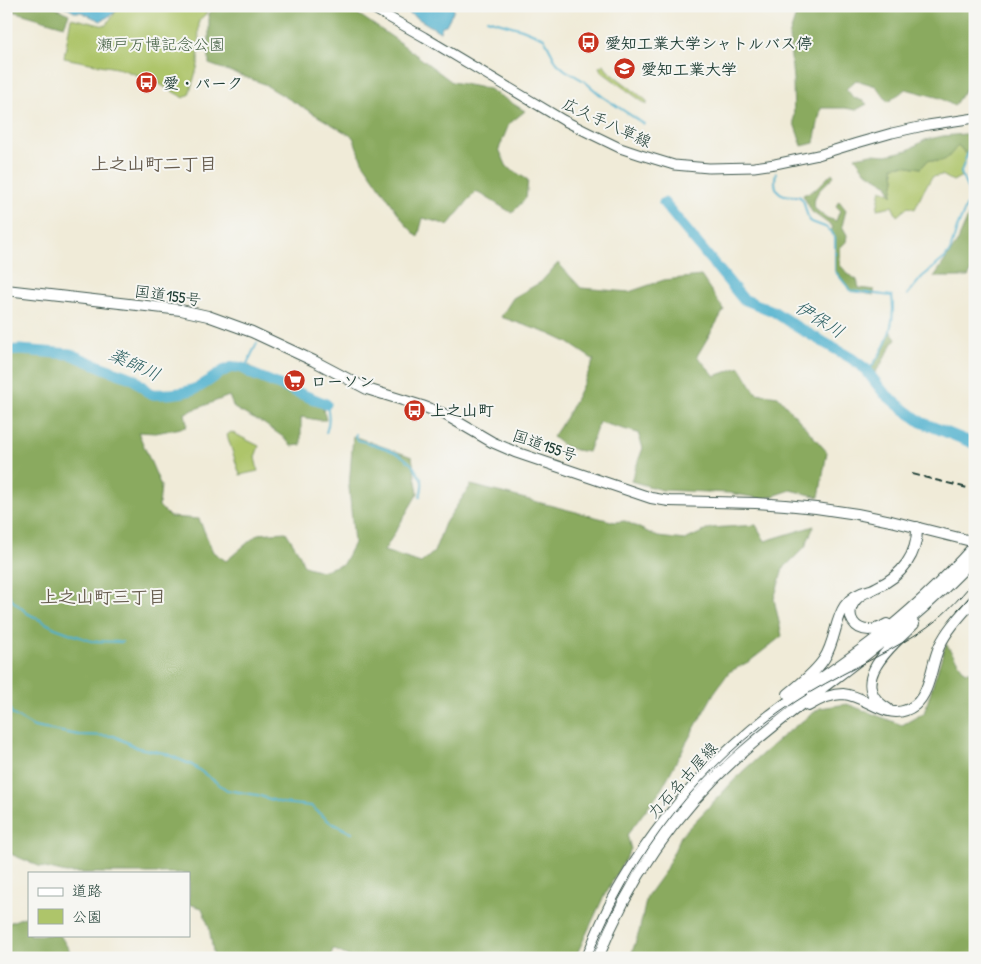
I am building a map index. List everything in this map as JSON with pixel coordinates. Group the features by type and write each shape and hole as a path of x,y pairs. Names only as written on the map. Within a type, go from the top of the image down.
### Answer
{"main road":[{"name":"広久手八草線","path":"369,6 580,129 620,148 674,165 709,168 754,167 776,164 818,155 892,133 975,118"},
{"name":"国道155号","path":"6,290 181,310 208,316 265,338 367,389 444,414 492,442 515,452 651,498 669,501 801,507 856,514 917,527 975,543"},
{"path":"728,752 764,714 818,666 827,654 840,614 851,598 857,594 879,587 894,577 905,566 914,549 917,527"},
{"path":"899,712 882,705 874,694 871,682 874,669 883,655 912,626 971,559 975,543"},
{"path":"847,665 869,643 971,559"},
{"path":"847,665 915,615 971,559"},
{"path":"870,590 861,594 851,607 851,618 856,626 871,630 900,618"},
{"path":"793,711 802,710 824,698 838,694 858,698 881,710 892,712 899,712 912,707 921,698 927,685 934,659 944,636 975,599"},
{"name":"力石名古屋線","path":"598,958 618,912 653,853 676,821 699,794 737,758 847,665"},
{"name":"力石名古屋線","path":"587,958 599,927 622,883 646,846 679,802 700,778 767,717 847,665"},
{"path":"602,958 618,912"}],"green space":[{"path":"6,6 51,6 69,14 64,26 6,9"},
{"name":"瀬戸万博記念公園","path":"120,6 208,7 206,14 199,20 198,65 189,95 184,98 156,82 121,69 64,58 71,18 105,26"},
{"path":"214,6 346,6 395,39 452,82 489,89 525,111 509,124 499,149 507,167 528,180 526,198 512,213 476,191 448,225 423,218 418,237 407,226 362,161 353,137 262,83 209,64 209,14"},
{"path":"799,6 975,6 975,91 966,88 954,106 940,98 906,89 888,102 876,86 856,80 846,89 854,98 867,104 856,110 821,108 814,143 802,146 794,123 793,79 789,36"},
{"path":"604,64 607,70 647,101 647,105 602,72 599,67"},
{"path":"975,133 975,145 972,144 967,155 958,145 946,159 939,161 928,160 921,168 903,165 893,166 895,179 892,195 887,184 865,171 855,157 872,154 887,155 908,150 925,140"},
{"path":"958,145 967,155 961,172 962,176 953,181 942,175 932,177 915,209 908,207 897,216 892,206 877,209 881,189 892,194 895,179 893,166 903,165 921,168 928,160 937,162"},
{"path":"832,173 834,176 815,199 815,209 827,218 836,221 840,210 836,206 839,201 846,210 842,226 847,235 846,242 840,248 840,265 857,280 859,288 874,290 874,295 851,291 835,271 835,238 831,231 833,227 812,212 803,195 816,189"},
{"path":"974,203 975,265 968,277 934,277 957,243"},
{"path":"558,263 581,288 629,292 664,280 701,276 724,310 697,356 715,376 740,367 756,393 778,396 827,452 819,497 791,490 764,499 729,493 662,490 631,481 643,448 638,433 599,422 588,452 564,446 553,437 570,409 594,360 567,342 550,334 501,317 513,298 541,282"},
{"path":"890,331 896,338 873,375 869,369 881,352"},
{"path":"18,353 67,358 132,380 148,396 168,398 204,387 231,370 249,365 260,374 266,383 322,405 326,420 301,417 301,445 291,446 286,439 263,423 234,408 229,396 185,413 186,427 156,433 138,432 161,486 159,506 170,517 199,519 213,552 226,561 258,534 286,532 299,553 304,566 321,571 343,564 354,543 349,487 353,436 412,457 418,493 384,551 421,563 434,552 445,523 471,485 615,522 625,521 658,537 685,540 711,528 756,525 765,541 814,526 805,547 783,569 774,599 782,636 750,661 729,672 714,693 662,788 627,835 631,849 603,898 575,958 352,958 333,949 330,958 214,958 209,927 202,908 190,904 190,872 62,872 41,867 6,852 6,496 11,492 6,490 6,355"},
{"path":"231,432 259,446 255,457 258,471 240,475 227,435"},
{"path":"946,644 965,672 975,672 975,958 630,958 639,932 647,896 665,871 681,836 743,771 785,734 820,708 847,704 902,725 924,713"},
{"path":"24,917 28,919 28,936 61,936 74,958 6,958 6,924"}],"water":[{"path":"64,6 118,6 114,13 101,21 81,12 74,12"},
{"path":"415,6 453,6 454,10 446,25 442,26 440,32 409,13"}],"waterway":[{"path":"487,19 522,29 544,38 557,63 565,70 584,81 603,97 644,124"},
{"path":"907,295 922,277 945,258 950,251 969,200 968,190 961,172 967,155 975,141"},
{"path":"776,173 775,185 779,192 787,196 799,196 803,200 809,221 831,231 835,238 835,271 851,291 892,296 893,311 889,333 884,347 869,374"},
{"name":"伊保川","path":"664,203 743,299 773,311 851,358 867,370 884,393 921,422 975,444"},
{"path":"245,368 257,343"},
{"name":"薬師川","path":"6,351 20,350 70,354 134,379 150,394 186,392 204,384 224,370 237,367 326,404"},
{"path":"326,404 329,418 326,433"},
{"path":"356,434 355,437 358,440 392,451 407,460 422,481 420,497"},
{"path":"6,590 13,601 27,613 55,628 91,641 122,642"},
{"path":"6,660 9,674 6,692"},
{"path":"6,699 12,714 34,727 79,735 114,736 138,748 164,753 192,765 227,790 257,795 282,803 311,806 330,822 352,833"}],"tram line":[{"path":"591,958 607,920 649,848 673,814 730,753 761,726 810,692 928,627 975,580"},
{"path":"957,610 975,592"}],"railway":[{"path":"912,474 975,490"}],"place":[{"name":"愛知工業大学シャトルバス停","path":"589,43"},
{"name":"愛知工業大学","path":"625,69"},
{"name":"愛・パーク","path":"147,83"},
{"name":"ローソン","path":"295,381"},
{"name":"上之山町","path":"414,410"}],"district":[{"name":"上之山町二丁目","path":"154,163"},
{"name":"上之山町三丁目","path":"103,596"}]}
